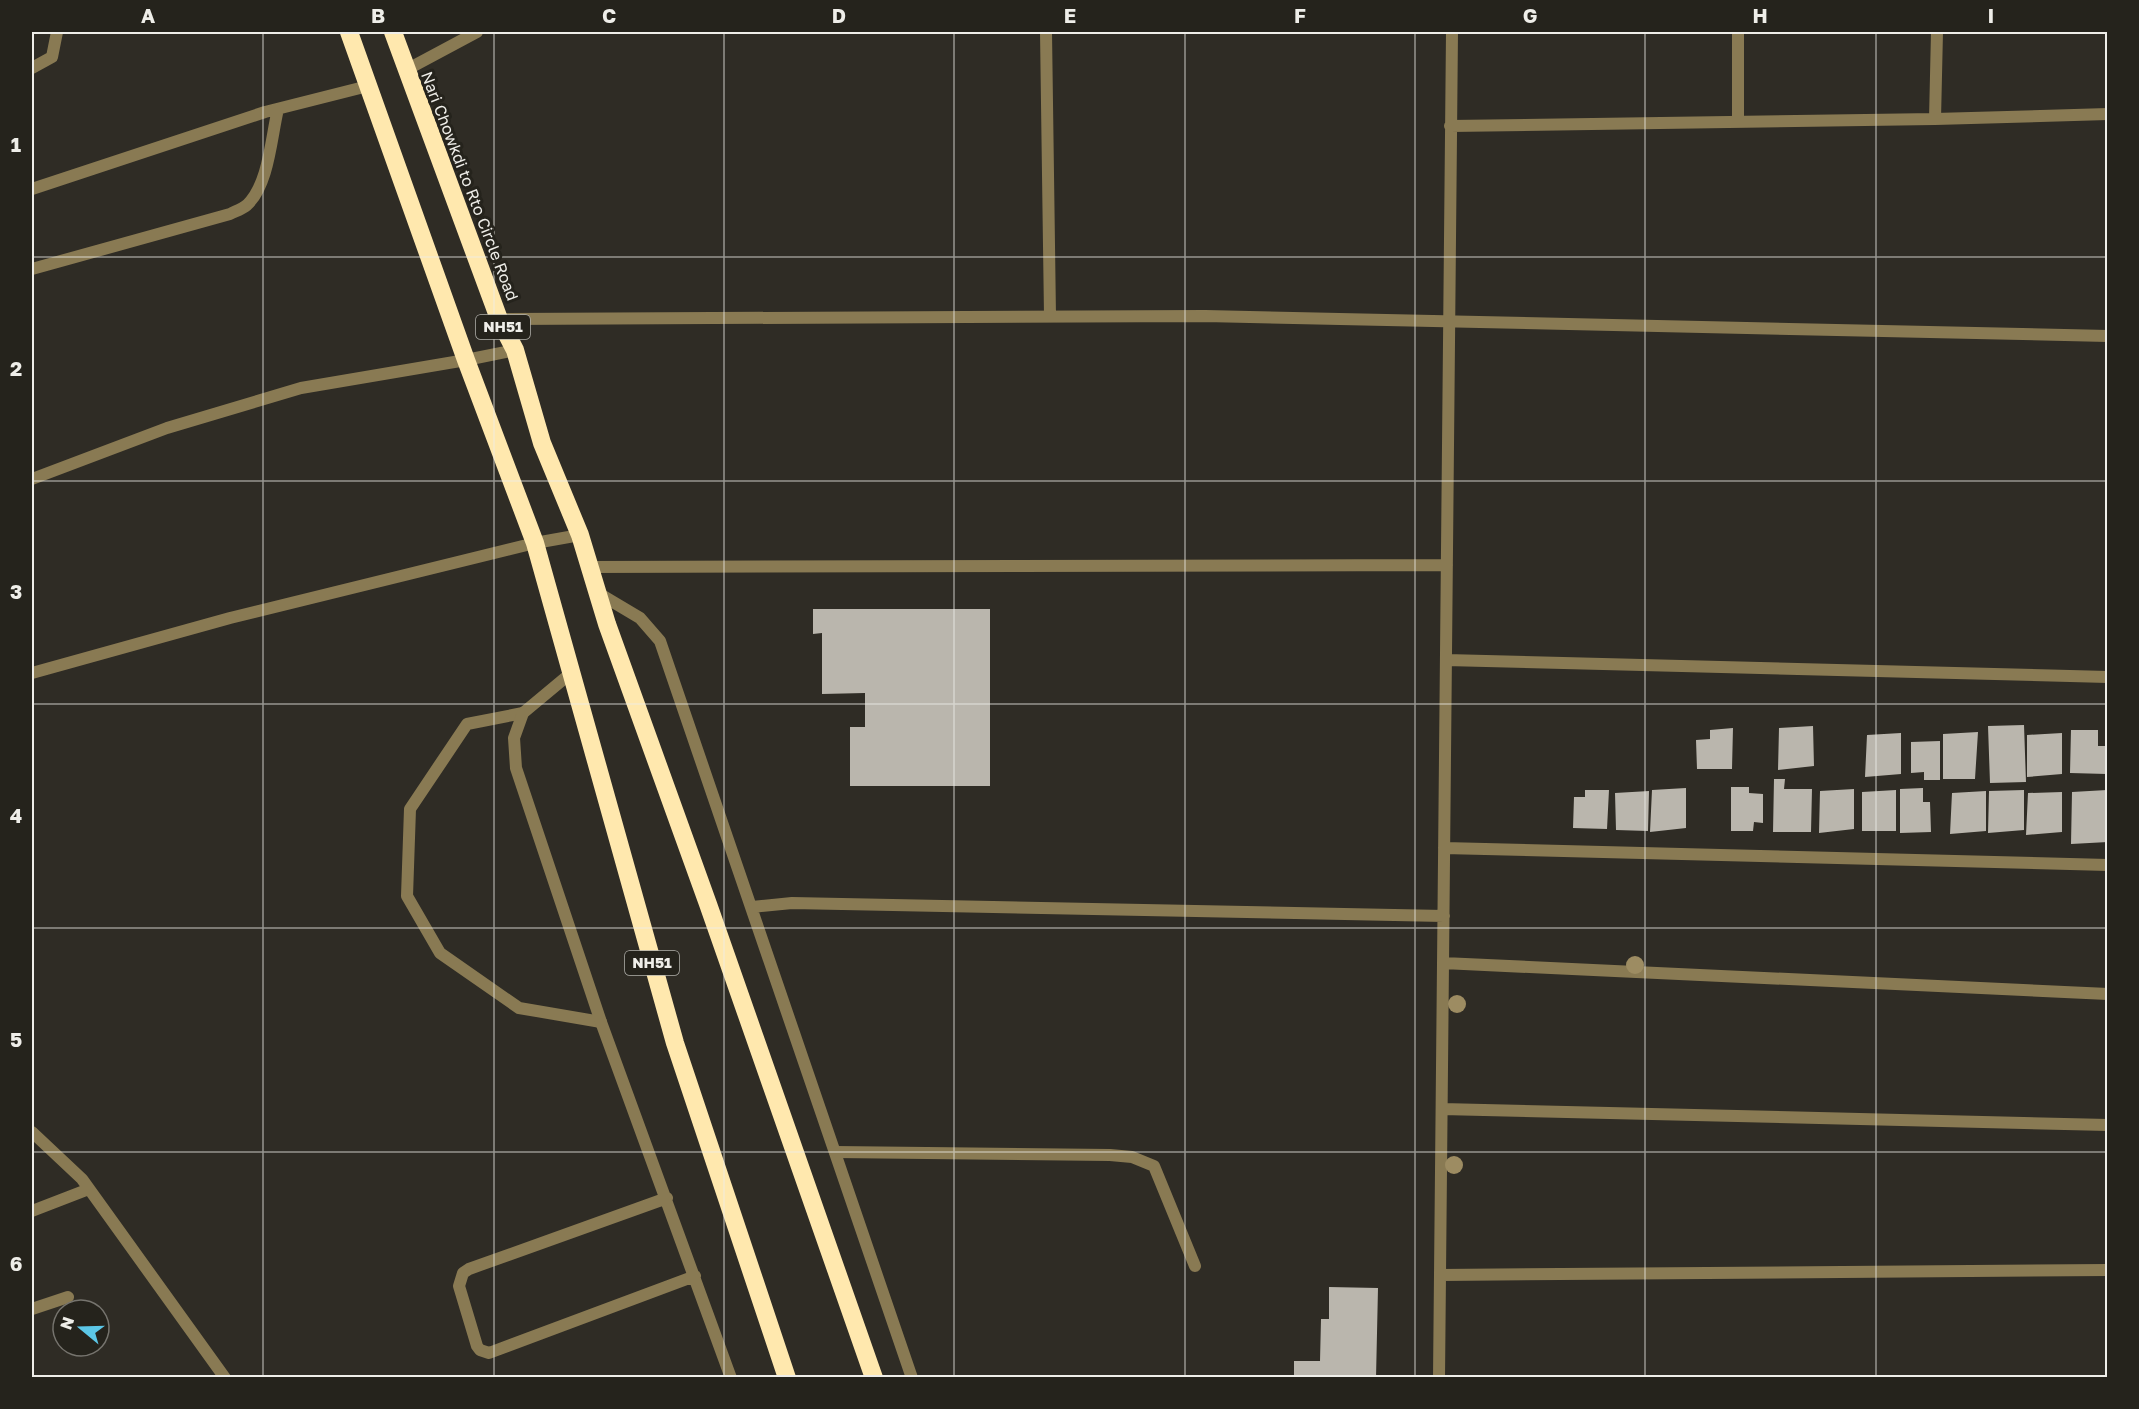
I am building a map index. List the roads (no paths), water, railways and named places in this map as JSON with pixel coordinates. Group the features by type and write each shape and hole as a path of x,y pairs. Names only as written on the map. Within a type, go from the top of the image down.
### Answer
{"highway":[{"name":"NH51","path":"349,32 466,360 535,543 675,1043 787,1377"},
{"name":"Nari Chowkdi to Rto Circle Road","path":"393,32 499,319 515,350 542,443 579,535 607,624 874,1377"}],"street":[{"path":"32,68 52,57 57,32"},
{"path":"406,69 477,32"},
{"path":"1046,32 1050,316"},
{"path":"1439,1377 1452,32"},
{"path":"1738,32 1738,122"},
{"path":"1935,119 1937,32"},
{"path":"32,189 278,109 368,86"},
{"path":"32,269 53,261 230,214 245,207 255,195 262,181 278,109"},
{"path":"1450,126 1935,119 2108,114"},
{"path":"499,319 1205,316 2108,336"},
{"path":"32,479 167,428 301,388 515,350"},
{"path":"32,673 230,618 535,543 579,535"},
{"path":"590,567 1447,565"},
{"path":"597,592 640,618 660,641 912,1377"},
{"path":"1446,660 2108,677"},
{"path":"571,673 523,713 466,724 410,809 407,896 440,953 519,1008 601,1022"},
{"path":"523,713 514,738 516,768 601,1022 731,1377"},
{"path":"1444,848 2108,866"},
{"path":"752,907 792,903 1444,916"},
{"path":"1443,963 2108,994"},
{"path":"1442,1109 2108,1125"},
{"path":"32,1132 82,1179 225,1377"},
{"path":"836,1152 1132,1157 1154,1166 1195,1266"},
{"path":"32,1211 89,1189"},
{"path":"667,1198 463,1273 459,1286 477,1346 480,1350 489,1353 694,1276"},
{"path":"1440,1275 2108,1270"},
{"path":"32,1309 68,1297"}]}
